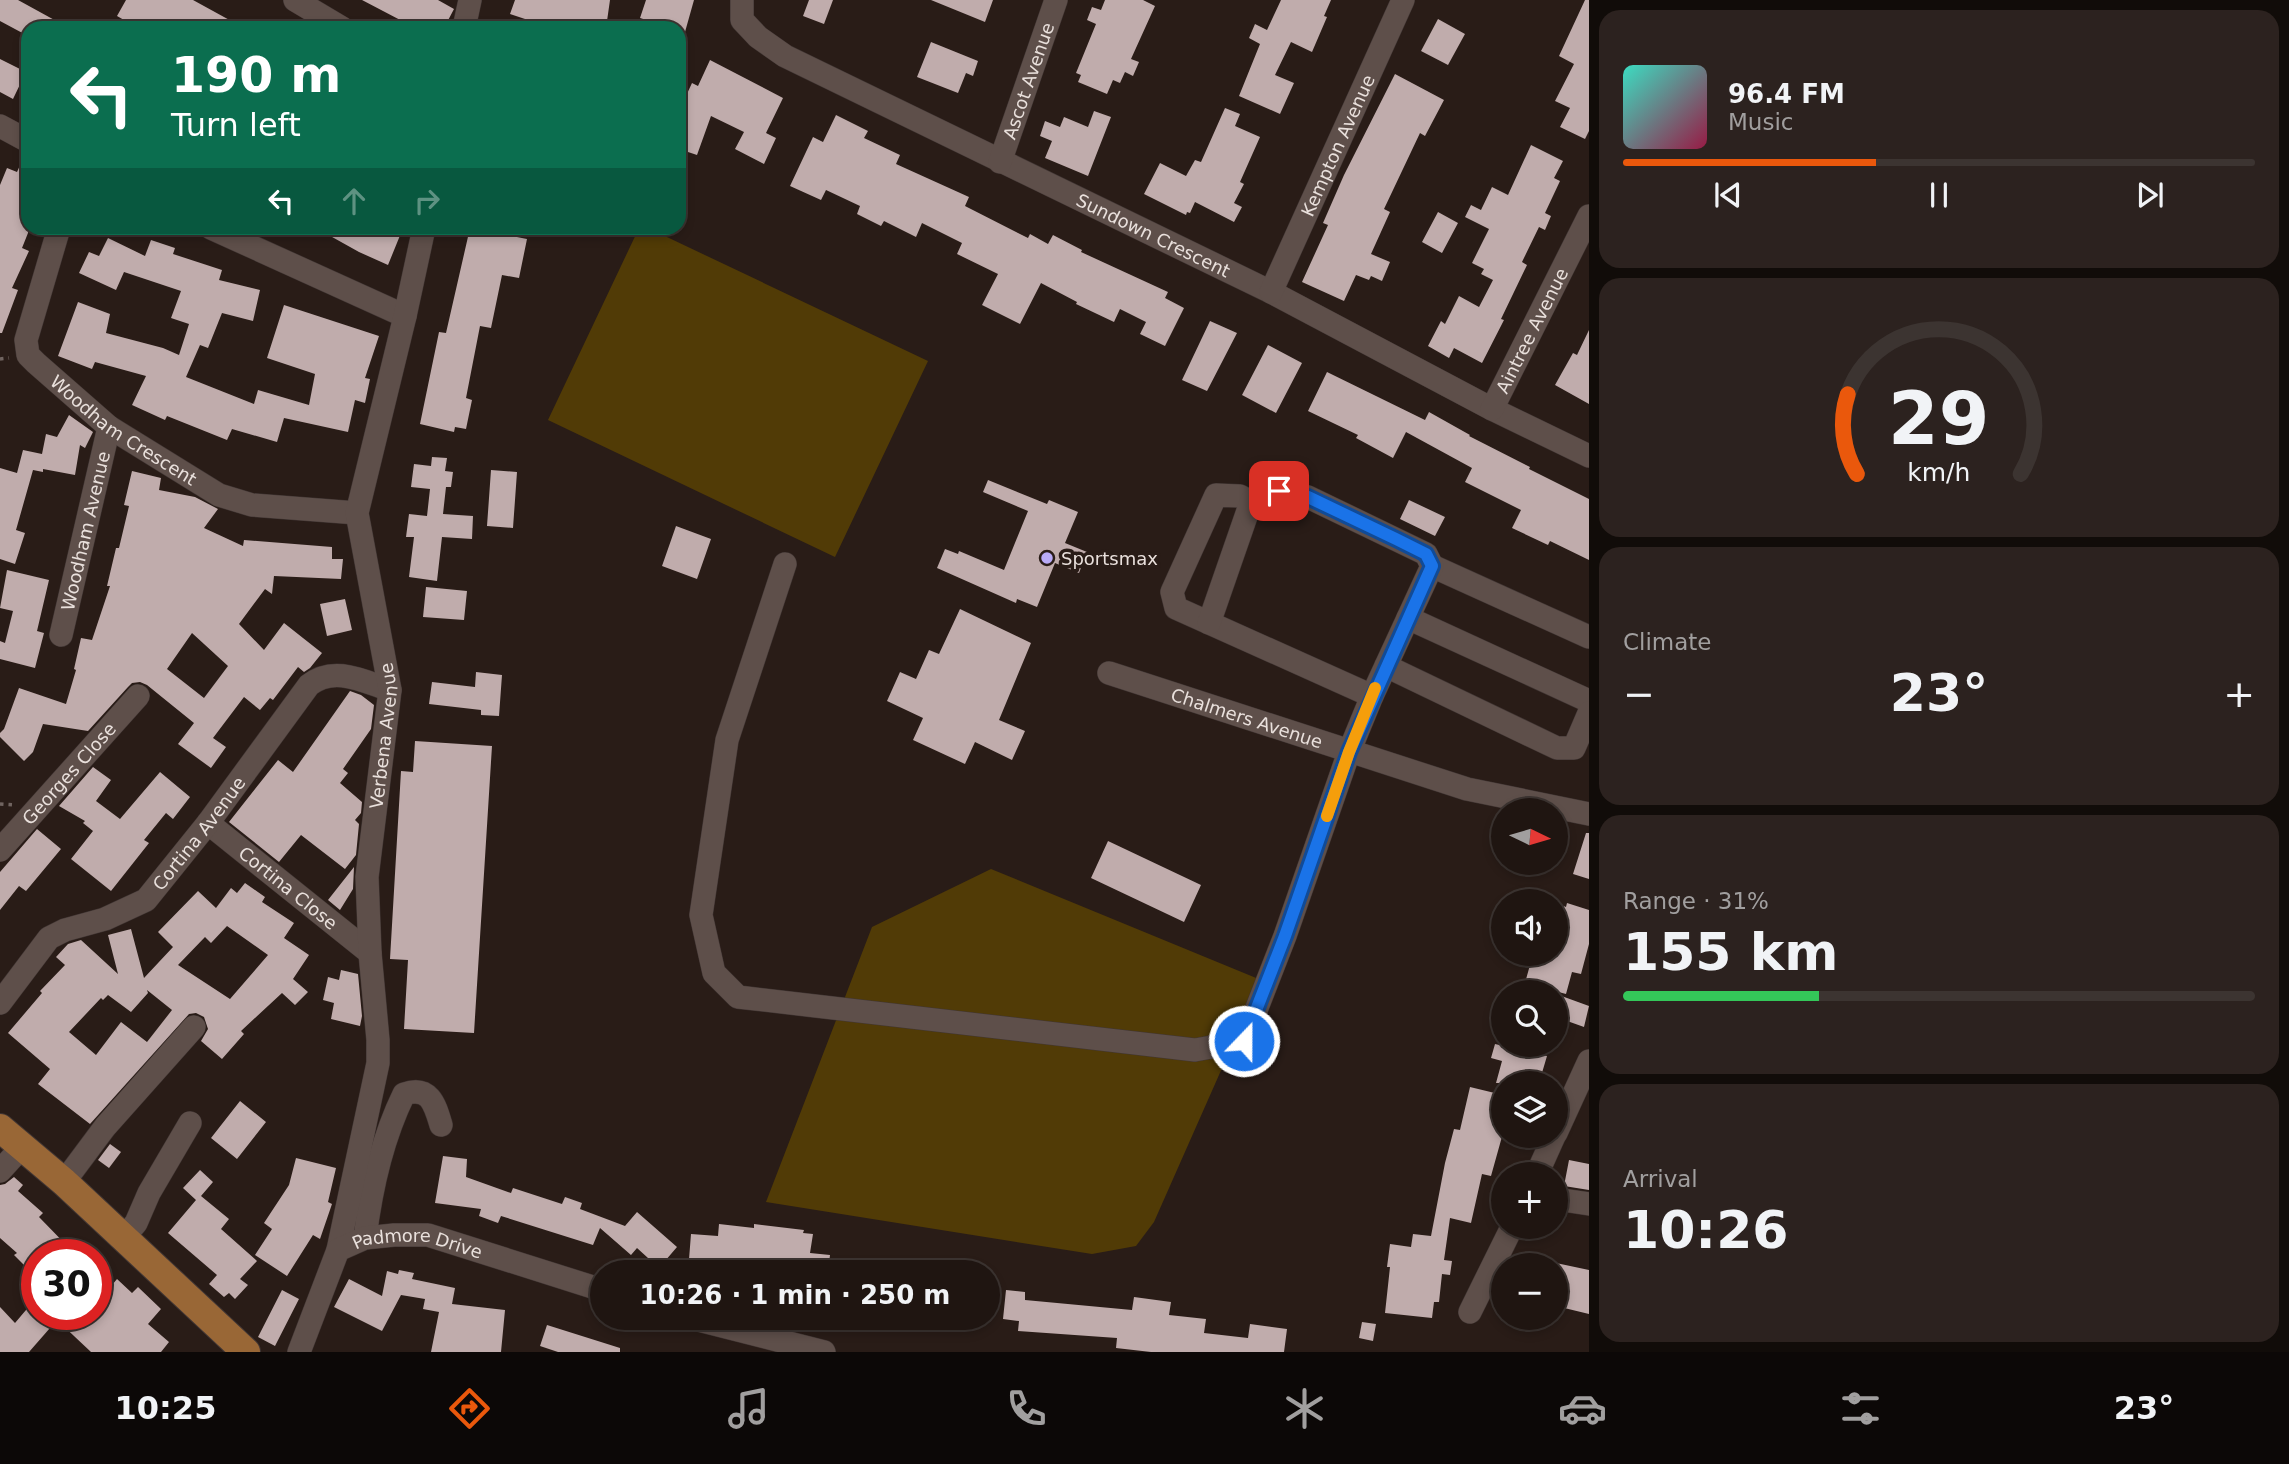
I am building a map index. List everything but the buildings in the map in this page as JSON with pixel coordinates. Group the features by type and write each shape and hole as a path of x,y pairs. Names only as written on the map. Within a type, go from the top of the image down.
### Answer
{"main road":[{"path":"0,1128 64,1182 246,1352"}],"street":[{"path":"295,0 330,21"},
{"path":"466,21 470,0"},
{"name":"Sundown Crescent","path":"742,0 742,20 758,37 785,56 1272,292 1492,409 1589,456"},
{"name":"Ascot Avenue","path":"1000,162 1056,0"},
{"name":"Kempton Avenue","path":"1272,292 1403,0"},
{"path":"0,126 21,137"},
{"name":"Aintree Avenue","path":"1492,409 1589,216"},
{"name":"Woodham Crescent","path":"57,235 26,340 28,355 109,427 219,495 252,505 357,513"},
{"path":"226,235 405,316"},
{"name":"Verbena Avenue","path":"338,1251 378,1063 368,877 390,690 357,513 422,235"},
{"name":"Woodham Avenue","path":"61,635 109,427"},
{"path":"1209,623 1251,502 1279,491 1308,497 1426,554 1432,566 1589,637"},
{"path":"1251,502 1240,496 1216,495 1172,592 1176,608 1372,696"},
{"path":"785,564 727,740 702,915 714,973 738,997 1195,1051 1244,1041 1285,936 1349,752 1432,566"},
{"path":"1408,618 1589,701"},
{"path":"1386,666 1557,748 1574,748 1589,713"},
{"name":"Chalmers Avenue","path":"1109,673 1210,708 1467,789 1589,814"},
{"name":"Cortina Avenue","path":"0,1003 49,938 65,930 105,919 146,900 208,823 309,685 317,679 336,674 390,690"},
{"name":"Georges Close","path":"0,850 138,696"},
{"name":"Cortina Close","path":"208,823 370,953"},
{"path":"64,1182 105,1127 194,1027"},
{"path":"1568,1106 1589,1060"},
{"path":"365,1238 370,1194 391,1121 404,1094 414,1090 421,1092 434,1103 441,1125"},
{"path":"124,1237 136,1223 149,1193 190,1123"},
{"path":"0,1171 21,1148"},
{"path":"1568,1201 1589,1204"},
{"name":"Padmore Drive","path":"299,1352 338,1251 365,1238 428,1235 590,1286"},
{"path":"1470,1312 1506,1239"},
{"path":"735,1330 817,1352"}],"shaded area":[{"path":"636,235 663,235 928,361 835,557 548,420"},
{"path":"991,869 1261,980 1154,1222 1136,1246 1092,1254 766,1202 872,927"}],"slow traffic":[{"path":"1327,816 1375,688"}],"place":[{"name":"Sportsmax","path":"1047,558"}],"route":[{"path":"1244,1041 1285,936 1349,752 1432,566 1426,554 1396,539 1308,497 1279,491"}]}
